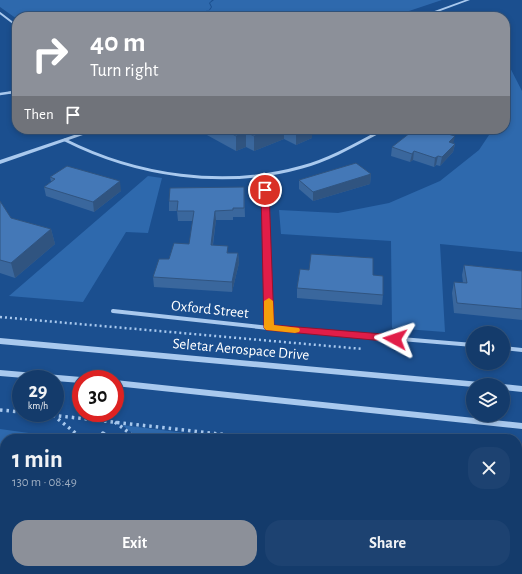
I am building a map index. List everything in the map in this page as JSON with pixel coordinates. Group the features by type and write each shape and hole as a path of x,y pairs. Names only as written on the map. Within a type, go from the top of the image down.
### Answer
{"street":[{"path":"434,12 468,0"},
{"path":"0,162 82,134"},
{"path":"64,140 95,154 138,167 192,176 230,177 264,174 302,167 346,149 375,134"},
{"path":"264,174 268,236 269,328"},
{"name":"Oxford Street","path":"113,311 269,328 466,344"},
{"name":"Seletar Aerospace Drive","path":"0,341 466,384"},
{"path":"510,349 522,350"},
{"path":"0,373 72,379"},
{"path":"124,384 522,426"},
{"path":"510,388 522,389"}],"lane":[{"path":"0,13 12,22"},
{"path":"0,94 12,93"}],"path":[{"path":"0,317 371,349"},
{"path":"0,410 12,411"},
{"path":"61,422 76,434"},
{"path":"114,422 130,434"},
{"path":"114,422 220,434"}],"shaded area":[{"path":"0,0 212,0 209,3 211,7 209,10 202,12 12,12 12,15 0,7"},
{"path":"214,0 442,0 406,12 203,12 210,10 212,7 210,3"},
{"path":"510,68 522,91 522,252 440,244 445,332 392,328 391,241 281,234 279,210 338,213 389,203 440,181 479,150 490,134 510,134"},
{"path":"148,176 162,178 148,233 126,232 83,302 9,296"},
{"path":"122,425 193,434 134,434"},
{"path":"0,429 36,434 0,434"}],"building":[{"path":"409,134 448,134 455,136 449,142 455,144 442,157 438,156 435,158 414,151 412,154 392,147"},
{"path":"356,163 371,174 313,192 299,180"},
{"path":"67,166 120,181 93,202 44,187 55,179 50,177"},
{"path":"244,187 244,208 215,211 211,245 228,246 227,253 238,253 232,282 153,277 159,259 169,259 174,243 189,244 194,211 177,211 178,201 169,201 170,188"},
{"path":"0,201 11,218 51,229 11,263 0,260"},
{"path":"311,254 373,258 373,275 383,276 383,295 297,288 300,269 309,270"},
{"path":"464,265 522,271 522,309 457,303 454,282 467,283"}],"slow traffic":[{"path":"269,301 269,328 295,330"}],"route":[{"path":"265,190 268,236 269,328 395,339"}]}
